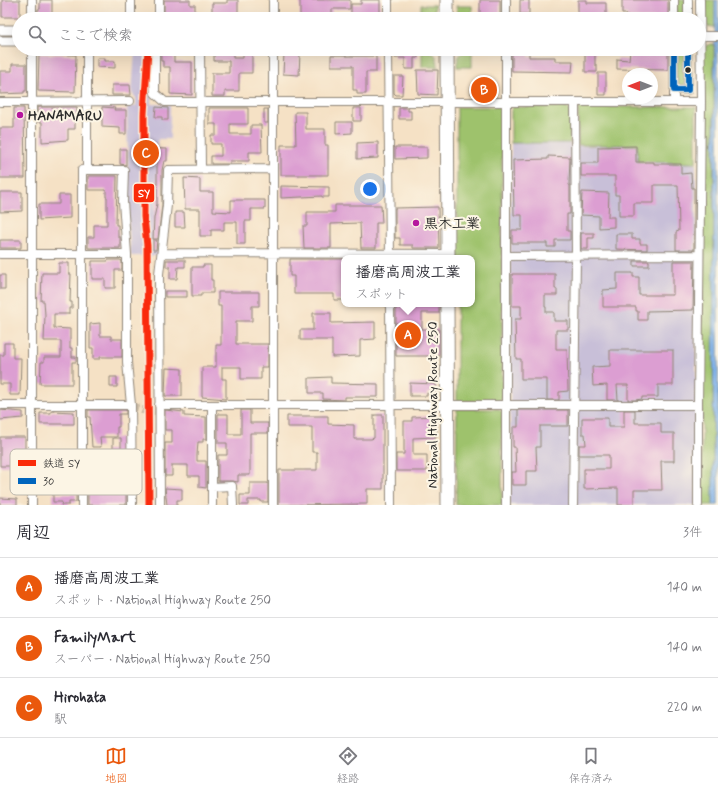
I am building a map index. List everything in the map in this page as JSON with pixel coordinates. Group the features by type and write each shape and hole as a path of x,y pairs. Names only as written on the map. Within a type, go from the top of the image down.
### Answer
{"highway":[{"path":"447,0 447,12"},
{"path":"447,56 448,255"},
{"name":"National Highway Route 250","path":"447,307 448,505"}],"street":[{"path":"32,0 32,12"},
{"path":"131,0 131,12"},
{"path":"159,0 159,12"},
{"path":"273,0 273,12"},
{"path":"388,0 388,12"},
{"path":"506,0 506,12"},
{"path":"674,0 674,12"},
{"path":"688,0 688,12"},
{"path":"700,0 700,12"},
{"path":"0,30 12,30"},
{"path":"0,41 12,41"},
{"path":"32,56 32,449"},
{"path":"87,56 87,170"},
{"path":"155,56 155,93 165,102 701,102"},
{"path":"200,56 201,169"},
{"path":"273,56 273,505"},
{"path":"388,56 390,255"},
{"path":"506,56 506,505"},
{"path":"674,56 674,102"},
{"path":"674,90 688,90 688,56"},
{"path":"698,505 701,102 700,56"},
{"path":"0,102 130,101"},
{"path":"572,505 576,256 575,102"},
{"path":"160,505 159,274 167,205 168,170 273,169"},
{"path":"82,449 82,170 124,170 123,202 127,254 127,362 131,406 131,449"},
{"path":"162,253 351,255"},
{"path":"0,254 127,254"},
{"path":"506,256 699,255"},
{"path":"390,307 391,505"},
{"path":"0,405 131,406"},
{"path":"159,405 698,405"},
{"path":"212,405 212,505"},
{"path":"212,487 232,486 232,505"},
{"path":"132,495 132,505"}],"shaded area":[{"path":"135,56 152,56 151,104 170,105 170,139 158,139 156,201 152,250 158,251 158,256 131,256 127,203 127,107 136,106 136,98 132,93"},
{"path":"511,143 570,143 571,146 638,145 638,162 696,163 696,505 510,505"}],"green space":[{"path":"676,0 686,0 686,12 676,12"},
{"path":"702,0 715,0 715,27 706,26 706,12 702,12"},
{"path":"421,5 435,5 434,12 421,12"},
{"path":"456,6 472,6 472,12 458,12"},
{"path":"714,44 713,505 702,505 702,56 706,56 706,46"},
{"path":"422,56 435,56 438,67 422,67"},
{"path":"472,56 472,67 457,67 459,57"},
{"path":"676,56 686,56 686,82 683,86 676,84"},
{"path":"457,107 499,107 502,110 502,398 499,401 457,401 457,307 475,307 475,255 457,255"},
{"path":"513,107 567,107 570,110 570,143 511,143 511,110"},
{"path":"581,107 696,107 696,163 638,162 637,145 578,145 578,110"},
{"path":"457,409 499,409 502,412 502,505 456,505"}],"water":[{"path":"715,0 718,0 718,505 713,505"}],"building":[{"path":"2,0 20,0 20,12 12,12 12,17 2,17"},
{"path":"40,0 52,0 52,12 38,12 38,9 40,9"},
{"path":"164,0 190,0 190,5 195,5 195,12 164,12"},
{"path":"227,0 238,0 238,12 212,12 212,3 227,3"},
{"path":"300,0 350,0 350,9 332,9 332,12 300,12"},
{"path":"361,0 380,0 380,12 351,12 351,4 361,4"},
{"path":"480,0 500,0 500,12 480,12"},
{"path":"520,0 529,0 529,12 520,12"},
{"path":"578,0 587,0 587,3 606,3 606,12 578,12"},
{"path":"622,0 668,0 668,12 622,12"},
{"path":"39,56 76,56 75,92 38,91"},
{"path":"161,56 174,56 174,62 192,62 192,95 170,94 170,67 163,67 163,61 161,61"},
{"path":"214,56 233,56 233,58 243,58 243,56 252,56 252,73 239,73 239,91 225,91 225,96 212,96 212,73 229,73 229,61 214,61"},
{"path":"284,56 300,56 299,75 283,74"},
{"path":"331,56 376,56 376,72 366,72 366,94 357,94 357,90 353,90 353,66 331,66"},
{"path":"395,56 418,56 418,58 414,58 414,69 405,69 405,58 395,58"},
{"path":"512,56 555,57 555,61 573,61 572,72 512,71"},
{"path":"585,56 595,56 597,72 585,72"},
{"path":"629,56 668,56 668,70 658,70 658,68 617,69 617,59 629,60"},
{"path":"97,58 105,58 105,61 115,61 115,68 97,67"},
{"path":"12,64 26,64 26,91 24,91 24,93 0,94 0,71 12,71"},
{"path":"417,70 438,70 437,95 418,94"},
{"path":"598,73 606,73 606,95 598,95"},
{"path":"394,76 403,76 402,95 396,95 394,93"},
{"path":"112,85 130,85 131,95 112,95"},
{"path":"471,86 493,86 493,94 471,94"},
{"path":"77,107 75,129 68,129 68,140 42,142 42,122 38,122 38,108"},
{"path":"102,107 115,108 114,110 126,110 126,134 120,134 120,128 102,127"},
{"path":"156,107 168,108 168,120 162,120 162,117 155,117"},
{"path":"14,108 24,108 25,178 0,178 0,128 14,128"},
{"path":"209,108 248,108 248,124 230,124 230,134 251,134 251,125 261,125 262,152 249,152 249,161 230,161 230,164 211,164 211,156 221,156 221,144 211,144 211,135 216,135 216,124 209,124"},
{"path":"353,108 361,108 361,121 353,121"},
{"path":"399,108 408,108 408,111 411,111 411,119 399,119"},
{"path":"264,109 268,109 268,123 264,123"},
{"path":"295,112 306,112 306,129 325,129 325,145 328,145 328,175 281,175 281,145 296,145"},
{"path":"336,122 352,122 352,133 336,134"},
{"path":"378,142 378,158 357,159 357,143"},
{"path":"636,146 636,162 681,164 681,174 691,173 692,188 694,188 694,250 676,250 676,232 679,231 678,185 654,185 654,203 634,203 634,216 619,216 619,195 615,195 615,176 581,176 581,163 598,163 598,147"},
{"path":"395,147 427,147 427,158 395,159"},
{"path":"137,148 167,149 167,161 164,161 162,170 162,205 158,239 153,239 154,218 157,204 157,159 137,158"},
{"path":"120,149 126,149 126,165 120,164"},
{"path":"548,156 570,157 570,214 567,214 567,231 570,231 570,240 555,240 555,247 547,247 547,243 512,243 512,230 522,230 522,215 514,215 513,160 548,159"},
{"path":"88,176 117,176 116,225 118,225 120,248 88,248 88,237 94,237 94,225 107,225 107,197 106,190 88,190"},
{"path":"184,178 200,179 200,192 213,192 213,211 231,212 231,200 265,200 265,209 251,209 251,221 245,221 245,244 237,244 237,222 224,222 224,230 211,230 211,236 200,236 200,209 185,209"},
{"path":"281,186 329,187 329,197 281,198"},
{"path":"0,192 22,192 22,211 0,212"},
{"path":"582,192 609,193 608,217 614,217 614,227 599,228 599,216 581,215"},
{"path":"59,195 70,195 70,218 39,220 39,204 59,204"},
{"path":"335,205 381,205 382,223 376,223 376,248 361,248 360,223 331,224 331,248 304,248 303,226 307,226 307,212 335,212"},
{"name":"黒木工業","path":"438,207 439,248 413,248 413,245 400,245 400,238 395,238 395,208"},
{"path":"175,212 184,212 185,227 175,227"},
{"path":"581,233 594,233 594,238 588,238 588,249 581,249"},
{"path":"616,234 632,234 632,239 640,239 640,244 647,244 647,250 616,249"},
{"path":"0,240 21,240 21,248 0,248"},
{"path":"153,240 157,240 156,250 153,250"},
{"path":"290,259 341,259 341,300 334,300 334,294 294,294 294,276 290,276"},
{"path":"166,260 185,260 185,267 178,267 177,279 170,279 170,267 166,267"},
{"path":"92,261 122,261 122,270 115,270 115,288 105,288 105,279 92,279"},
{"path":"634,261 649,261 649,266 634,266"},
{"path":"673,261 694,261 693,310 647,311 647,320 638,320 638,311 636,311 636,307 603,307 603,290 617,289 617,273 633,273 633,277 639,277 639,295 673,295"},
{"path":"59,263 69,263 69,274 71,274 70,302 72,302 72,308 69,308 69,314 54,314 54,328 70,329 70,348 72,348 72,357 76,357 76,362 72,362 72,384 40,384 41,362 44,362 44,357 61,357 61,341 44,341 44,301 41,301 42,273 59,273"},
{"path":"203,265 211,265 213,293 201,293 201,296 192,296 192,267 203,267"},
{"path":"512,274 555,274 555,289 557,289 557,295 545,295 546,312 554,312 554,321 568,321 568,330 556,330 556,349 567,349 568,391 559,392 559,400 547,400 547,379 521,379 521,359 516,359 515,319 521,319 521,306 512,306"},
{"path":"0,275 5,275 5,289 0,289"},
{"path":"165,291 187,291 187,297 165,297"},
{"path":"218,292 259,292 259,306 252,306 252,321 236,321 236,344 268,344 268,367 261,367 261,379 241,379 241,367 222,367 222,379 226,379 226,399 202,397 202,367 216,367 216,345 221,345 221,306 218,306"},
{"path":"396,307 439,307 439,313 422,313 422,329 439,329 439,356 396,356"},
{"path":"313,313 331,313 331,323 375,322 375,339 360,340 360,356 332,357 332,340 300,340 300,330 313,330"},
{"path":"100,323 100,336 111,336 111,339 122,339 122,357 100,357 100,359 93,359 93,348 90,348 90,324"},
{"path":"4,343 13,343 13,358 21,358 20,395 10,395 10,384 0,384 0,355 4,355"},
{"path":"610,350 673,350 673,385 658,385 658,397 642,397 642,399 628,400 628,385 617,385 618,400 607,400 607,385 593,386 592,367 610,366"},
{"path":"166,368 182,369 182,396 165,396"},
{"path":"110,377 117,377 117,387 110,387"},
{"path":"331,377 331,383 378,384 378,397 345,397 345,400 323,399 323,393 309,393 309,378"},
{"path":"410,383 436,384 436,393 427,393 427,396 410,396"},
{"path":"0,410 23,412 23,418 0,420"},
{"path":"88,410 126,410 126,414 119,414 117,437 100,437 101,447 92,447 90,417 88,417"},
{"path":"165,410 184,412 184,416 206,417 206,439 203,439 203,442 198,442 197,461 206,461 206,488 199,487 199,476 188,476 188,465 172,465 172,476 165,476 165,443 172,443 172,430 165,430"},
{"path":"241,410 250,410 250,423 268,423 268,433 250,433 250,475 238,475 238,482 218,481 218,455 227,455 227,443 218,443 218,414 228,414 228,434 241,434"},
{"path":"518,410 568,410 568,426 540,426 540,447 536,447 537,471 526,471 526,485 512,485 512,472 516,472 515,447 513,447 513,427 518,427"},
{"path":"624,410 635,410 635,423 661,423 661,433 674,433 674,461 661,461 662,490 634,490 634,505 618,505 618,488 584,489 584,469 609,469 609,455 579,455 579,445 586,445 585,434 582,434 582,418 608,418 608,427 624,427"},
{"path":"51,411 74,412 74,424 40,424 40,413 51,413"},
{"path":"374,415 383,415 383,489 367,489 367,504 279,505 279,470 317,470 317,452 312,452 312,427 287,427 287,416 328,416 328,424 354,425 354,439 371,439 374,438"},
{"path":"437,416 437,437 413,438 413,455 427,455 427,471 396,471 396,454 404,454 404,421 412,421 412,417"},
{"path":"0,437 25,437 25,449 10,449 10,466 0,466"},
{"path":"113,438 121,438 121,449 113,449"},
{"path":"250,483 268,483 268,502 261,502 261,500 248,500 248,505 240,505 240,495 250,495"},
{"path":"165,488 182,489 182,500 177,500 177,505 167,505"},
{"path":"53,495 76,495 76,502 69,502 69,505 61,505 62,502 53,502"},
{"path":"88,495 126,495 126,505 88,505"},
{"path":"0,498 17,499 17,505 0,505"}],"tunnel":[{"path":"131,405 142,410 159,411"}],"rail line":[{"name":"SY","path":"148,56 144,114 144,217 147,246 149,505"}],"transit line":[{"name":"30","path":"674,56 674,90 688,90 688,56"}],"place":[{"name":"FamilyMart","path":"484,90"},
{"name":"HANAMARU","path":"20,115"},
{"name":"Hirohata","path":"146,153"},
{"name":"黒木工業","path":"416,223"},
{"name":"播磨高周波工業","path":"408,335"}]}
